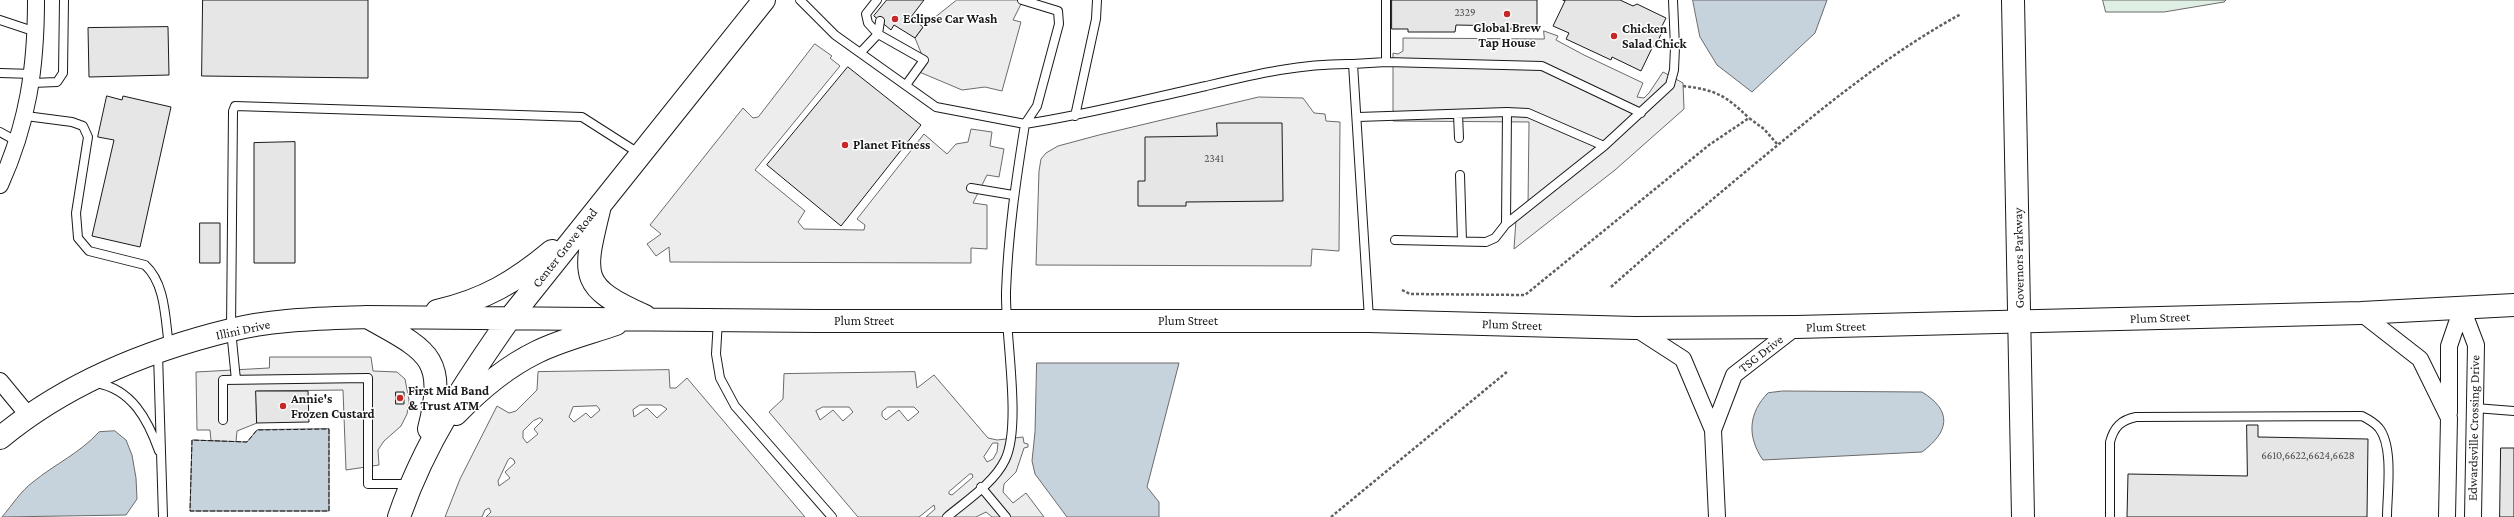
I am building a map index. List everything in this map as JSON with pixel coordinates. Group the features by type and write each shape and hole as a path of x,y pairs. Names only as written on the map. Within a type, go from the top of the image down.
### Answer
{"main road":[{"name":"Center Grove Road","path":"399,517 411,484 430,443 472,372 510,318 764,0"},
{"name":"Governors Parkway","path":"2013,0 2023,517"},
{"path":"366,317 416,314 481,298 519,277 595,211"},
{"path":"595,211 588,270 592,282 602,294 643,319"},
{"name":"Plum Street","path":"510,318 1007,322 1369,321 1635,328 1796,328 2020,323 2239,314 2362,313 2514,306"},
{"name":"Illini Drive","path":"0,438 28,415 87,382 164,350 231,330 271,323 366,317 510,318"},
{"path":"366,317 411,342 425,354 432,365 436,398 420,464"},
{"path":"430,443 477,393 505,371 537,352 643,319"}],"street":[{"path":"0,185 18,142 26,116 32,78 36,32 36,0"},
{"name":"Edwardsville Crossing Drive","path":"2462,308 2476,345 2473,517"},
{"name":"Edwardsville Crossing Drive","path":"2447,517 2449,346 2462,308"},
{"name":"Edwardsville Crossing Drive","path":"2362,313 2420,359 2449,418"},
{"name":"TSG Drive","path":"1635,328 1683,360 1713,430 1717,517"},
{"name":"TSG Drive","path":"1713,430 1734,375 1796,328"},
{"path":"0,381 28,415"}],"lane":[{"path":"0,72 57,82 63,74 64,0"},
{"path":"800,0 835,35 861,52 936,107 1025,124 1074,116 1281,68 1325,63 1353,64 1386,62 1542,66 1641,113"},
{"path":"877,0 866,14 868,23 878,34 924,60 906,85"},
{"path":"947,517 992,478 1005,460 1013,437 1006,293 1013,195 1025,124 1037,106 1059,24 1058,11 1022,0"},
{"path":"1074,116 1096,19 1097,0"},
{"path":"1386,0 1386,62"},
{"path":"1395,240 1486,242 1495,238 1506,224 1604,146 1670,85 1674,70 1675,47 1673,0"},
{"path":"0,20 36,32"},
{"path":"861,52 878,34 880,21"},
{"path":"1353,64 1358,117 1369,321"},
{"path":"236,380 231,330 233,111 235,106 582,116 640,154"},
{"path":"1358,117 1507,112 1528,113 1604,146"},
{"path":"1506,224 1507,112"},
{"path":"1458,114 1459,138"},
{"path":"26,116 72,122 83,126 88,137 76,213 78,238 89,250 146,265 152,272 160,291 164,350 162,457 163,517"},
{"path":"0,132 18,142"},
{"path":"1460,175 1462,241"},
{"path":"971,188 1013,195"},
{"path":"718,319 716,354 720,378 735,406 832,517"},
{"path":"224,420 223,380 368,378 368,484 411,484"},
{"path":"87,382 116,389 127,396 149,423 162,457"},
{"path":"2475,408 2514,411"},
{"path":"2110,517 2110,442 2113,431 2119,423 2127,419 2144,417 2362,416 2373,421 2380,429 2386,444 2387,517"},
{"path":"981,487 1006,517"}],"path":[{"path":"1610,287 1710,200 1869,73 1960,14"},
{"path":"1670,85 1711,90 1733,103 1749,118 1764,129 1778,145"},
{"path":"1402,290 1410,294 1526,295 1709,145 1749,118"},
{"path":"1331,517 1508,371"}],"green space":[{"path":"2103,0 2226,0 2224,2 2164,12 2106,12"}],"shaded area":[{"path":"957,0 1023,0 1013,20 1021,22 1002,91 985,87 962,90 917,71 924,60 915,38 923,27"},
{"path":"1693,0 1827,0 1815,33 1752,92 1717,65 1700,37"},
{"path":"1544,31 1558,36 1556,40 1584,55 1643,83 1637,97 1644,98 1663,72 1683,83 1684,109 1615,170 1514,249 1516,219 1528,206 1529,122 1393,121 1393,53 1398,54 1403,51 1403,38 1544,39"},
{"path":"815,44 832,56 830,58 840,66 755,170 805,211 798,222 804,229 864,230 865,225 857,219 924,134 947,154 956,144 968,142 971,129 992,132 990,146 1004,149 999,177 987,175 973,203 987,205 987,249 971,248 971,263 670,262 669,247 656,256 647,244 661,234 650,225 743,108 753,118 758,117"},
{"path":"1259,97 1303,98 1314,113 1325,114 1326,121 1340,122 1339,251 1312,249 1311,266 1036,265 1039,171 1041,159 1046,153 1058,146 1099,135"},
{"path":"270,357 371,357 373,371 397,372 405,379 409,400 407,414 401,426 384,441 378,450 379,465 346,470 343,390 257,391 257,423 237,431 236,442 211,441 210,430 197,430 196,372 269,368"},
{"path":"1037,363 1179,363 1147,487 1159,502 1159,517 1067,517 1035,474 1032,461 1035,432"},
{"path":"669,370 670,388 676,388 687,378 805,517 486,517 491,512 489,508 485,510 482,517 445,517 460,479 497,406 509,413 516,411 537,390 538,372","holes":["640,405 661,405 667,409 657,418 647,408 634,417 633,410","597,406 600,410 591,418 586,413 574,422 569,417 573,407","540,418 543,420 534,429 538,434 527,443 523,438 523,431 533,421","511,458 515,463 505,472 510,478 499,486 498,481 508,460"]},
{"path":"915,372 917,388 934,375 988,438 997,440 1023,437 1024,443 1028,444 1028,447 1024,448 1016,472 1004,484 1003,492 1013,503 1026,493 1044,517 992,517 986,512 976,517 926,517 935,509 934,505 919,517 858,517 769,412 783,399 784,374","holes":["823,407 849,407 853,412 843,421 833,410 820,420 816,411","888,407 914,407 919,412 908,421 899,410 886,420 882,416 882,412","993,443 998,443 997,452 993,459 987,462 984,457","970,474 972,474 973,477 952,495 949,494 949,492"]},
{"path":"1783,391 1922,392 1932,399 1939,407 1943,414 1944,422 1938,437 1922,452 1763,460 1754,443 1752,434 1753,417 1761,401 1768,393"},
{"path":"329,429 329,511 190,511 192,440 247,442 257,430"},
{"path":"115,431 126,440 132,455 136,478 137,499 126,515 2,517 24,490 41,476 84,446 99,432"}],"building":[{"path":"203,0 368,0 368,78 202,76"},
{"name":"Eclipse Car Wash","path":"887,0 924,0 911,17 923,27 915,38 894,25 891,30 874,16"},
{"path":"1392,0 1537,0 1537,29 1506,29 1506,26 1456,25 1455,32 1408,32 1408,29 1392,29"},
{"name":"Chicken Salad Chick","path":"1563,0 1620,0 1633,6 1637,4 1666,18 1662,26 1664,28 1655,47 1653,46 1641,71 1612,57 1611,60 1566,39 1569,33 1553,26 1565,1"},
{"path":"168,27 169,75 89,77 88,28"},
{"name":"Planet Fitness","path":"848,67 921,125 841,226 767,165"},
{"path":"107,96 122,100 123,96 171,107 140,247 92,236 114,140 98,137"},
{"path":"1217,123 1282,123 1283,201 1186,202 1186,206 1138,206 1138,181 1145,181 1145,137 1217,136"},
{"path":"295,142 295,263 254,263 254,143"},
{"path":"200,223 220,223 220,263 200,263"},
{"name":"Annie's Frozen Custard","path":"256,391 308,391 309,422 257,423"},
{"name":"First Mid Band & Trust ATM","path":"396,392 404,392 404,404 396,404"},
{"path":"2247,425 2258,425 2258,437 2368,439 2367,517 2127,517 2128,474 2247,476"},
{"path":"2501,448 2514,448 2514,517 2500,517"}],"fence":[{"path":"329,429 329,511 190,511 192,440 247,442 257,430 329,429"}],"place":[{"name":"Global Brew Tap House","path":"1507,14"},
{"name":"Eclipse Car Wash","path":"895,19"},
{"name":"Chicken Salad Chick","path":"1614,36"},
{"name":"Planet Fitness","path":"845,145"},
{"name":"First Mid Band & Trust ATM","path":"400,398"},
{"name":"Annie's Frozen Custard","path":"283,406"}]}
